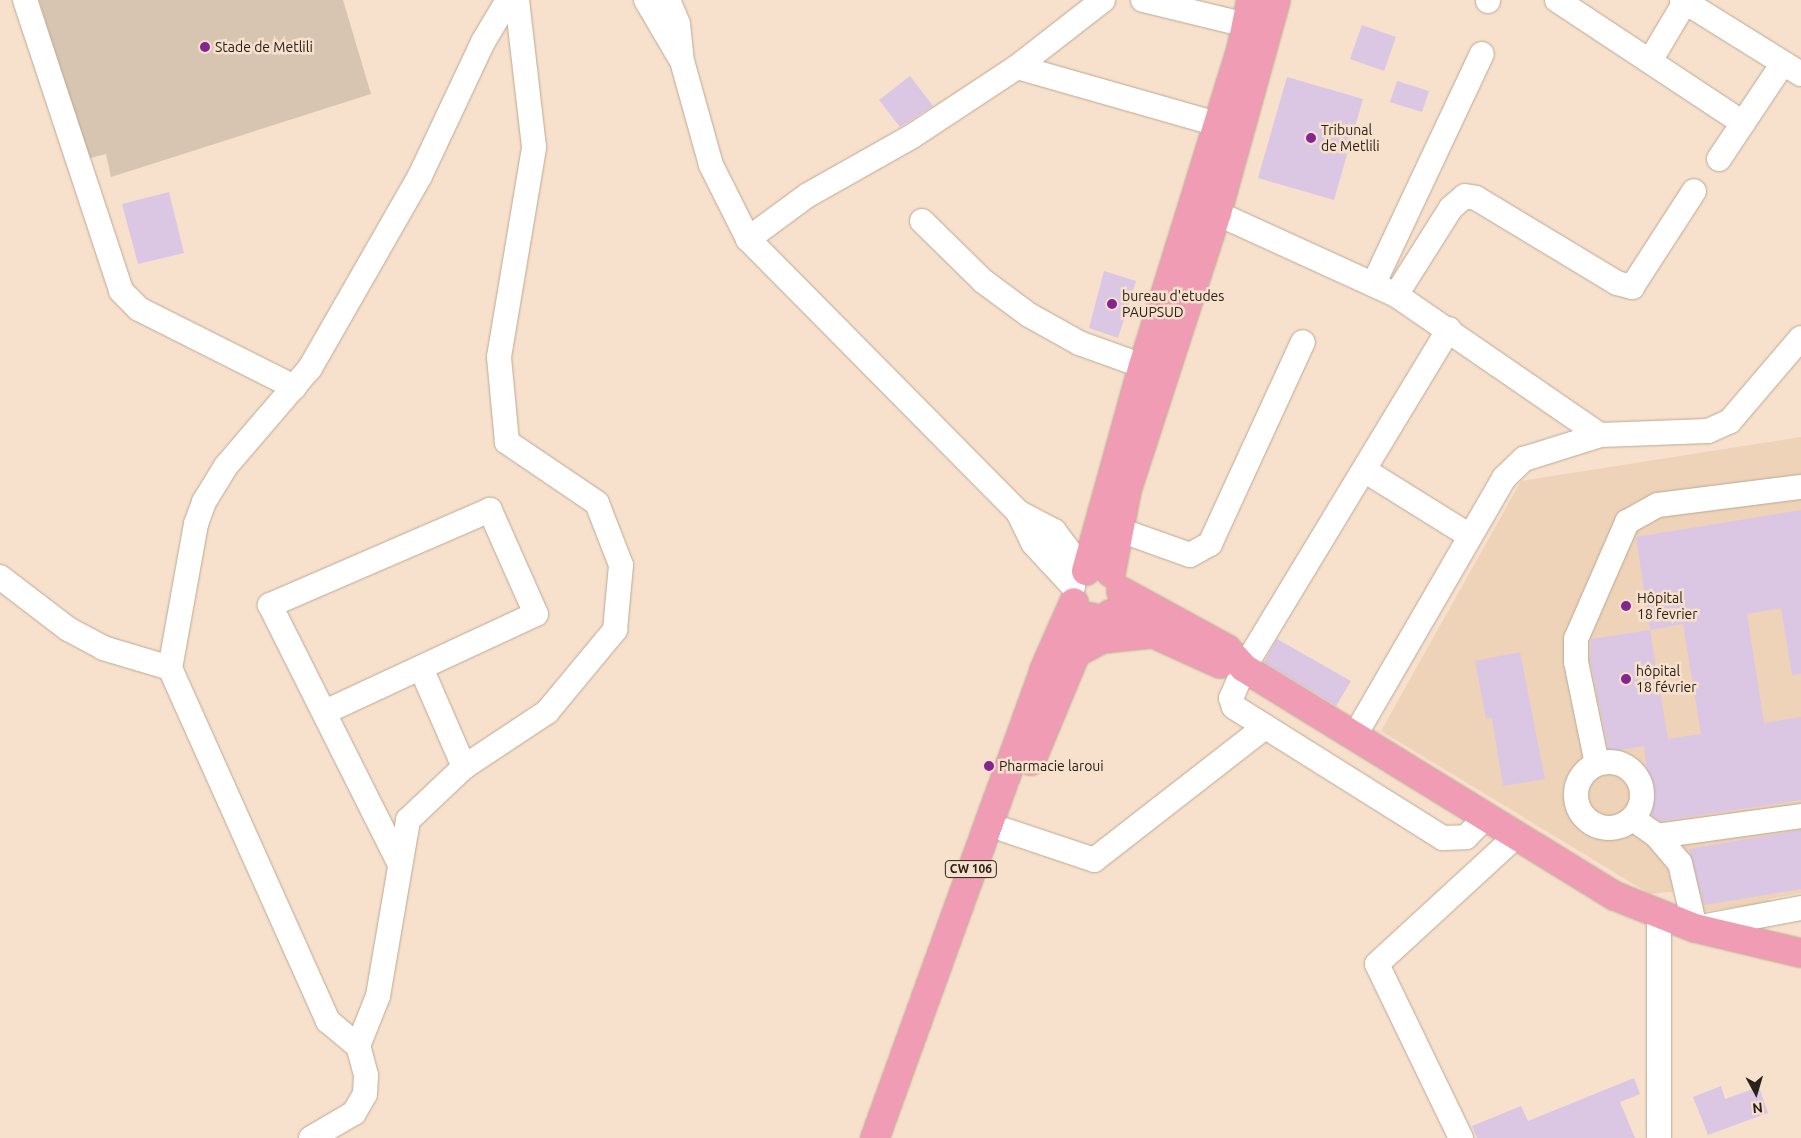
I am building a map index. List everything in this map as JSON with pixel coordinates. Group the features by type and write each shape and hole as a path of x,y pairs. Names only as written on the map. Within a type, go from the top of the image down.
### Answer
{"main road":[{"path":"1094,591 1117,530 1217,213 1276,0"},
{"name":"CW 106","path":"894,1138 1005,830 1072,655 1094,591 1143,366 1218,124 1248,12"},
{"name":"CW 106","path":"875,1138 1044,670 1094,591"},
{"path":"1094,591 1152,634 1220,664 1244,668"},
{"path":"1094,591 1227,649 1244,668 1484,819 1616,896 1660,915 1744,944 1801,953"},
{"path":"1072,655 1102,639 1152,634"}],"street":[{"path":"25,0 121,291 139,309 294,387"},
{"path":"311,1138 354,1113 365,1094 366,1075 358,1046 328,1021 170,668 196,524 204,502 226,466 294,387 420,176 483,42 508,0"},
{"path":"358,1046 378,996 399,863 408,820 464,767 547,712 615,630 621,565 597,503 507,442 499,357 534,147 517,0"},
{"path":"646,0 682,61"},
{"path":"668,0 678,24 682,61 720,192 748,239 1018,512 1054,531 1094,591"},
{"path":"748,239 808,195 911,137 1017,67 1103,0"},
{"path":"1143,0 1248,12"},
{"path":"1557,0 1743,123"},
{"path":"1650,61 1684,1 1792,69 1743,123 1720,159"},
{"path":"1374,283 1482,54"},
{"path":"1017,67 1218,124"},
{"path":"1396,295 1451,208 1465,196 1476,198 1617,283 1632,287 1694,190"},
{"path":"1193,202 1374,283 1396,295 1449,329 1600,435"},
{"path":"922,221 983,281 1029,315 1079,343 1143,366"},
{"path":"1449,329 1230,694 1231,703 1265,726 1443,838 1466,837 1484,819"},
{"path":"1354,737 1504,478 1524,459 1600,435 1708,431 1730,421 1801,338"},
{"path":"1117,530 1190,555 1210,544 1303,342"},
{"path":"1364,470 1470,536"},
{"path":"1597,764 1576,662 1576,639 1628,522 1658,505 1801,486"},
{"path":"327,711 536,614 490,510 270,606 327,711 399,863"},
{"path":"0,577 68,629 103,648 170,668"},
{"path":"421,668 464,767"},
{"path":"1005,830 1094,860 1265,726"},
{"path":"1597,764 1623,765 1641,783 1640,808 1633,819 1609,828 1586,819 1576,795 1579,782 1597,764"},
{"path":"1658,836 1801,816"},
{"path":"1633,819 1658,836 1680,863 1695,928 1801,908"},
{"path":"1461,1138 1377,964 1515,837"},
{"path":"1659,1138 1660,915"}],"shaded area":[{"name":"Stade de Metlili","path":"39,0 343,0 371,94 111,177 106,154 87,159"},
{"name":"Hôpital 18 fevrier","path":"1801,437 1801,893 1769,899 1770,910 1746,914 1743,906 1700,912 1690,890 1650,894 1381,731 1521,481"}],"building":[{"path":"1362,25 1396,37 1384,71 1350,59"},
{"path":"910,76 933,106 900,127 879,100"},
{"name":"Tribunal de Metlili","path":"1287,77 1363,99 1334,200 1258,178"},
{"path":"1397,81 1429,91 1422,112 1390,102"},
{"path":"169,192 184,253 138,264 122,204"},
{"name":"bureau d'etudes PAUPSUD","path":"1104,271 1136,281 1118,338 1089,328"},
{"name":"hôpital 18 février","path":"1801,510 1801,674 1792,675 1781,608 1747,614 1764,723 1801,717 1801,800 1660,821 1652,816 1644,746 1609,752 1590,660 1591,639 1650,630 1636,537","holes":["1683,624 1701,734 1668,739 1650,630"]},
{"path":"1277,639 1351,681 1336,706 1264,662"},
{"path":"1520,652 1545,779 1503,786 1492,718 1486,719 1475,661"},
{"path":"1801,830 1801,889 1704,905 1689,849"},
{"path":"1634,1078 1640,1094 1620,1102 1635,1138 1477,1138 1472,1126 1521,1106 1528,1121"},
{"path":"1721,1086 1725,1099 1759,1087 1768,1113 1708,1135 1693,1097"}],"place":[{"name":"Stade de Metlili","path":"205,47"},
{"name":"Tribunal de Metlili","path":"1311,138"},
{"name":"bureau d'etudes PAUPSUD","path":"1112,304"},
{"name":"Hôpital 18 fevrier","path":"1626,606"},
{"name":"hôpital 18 février","path":"1626,679"},
{"name":"Pharmacie laroui","path":"989,766"}]}
